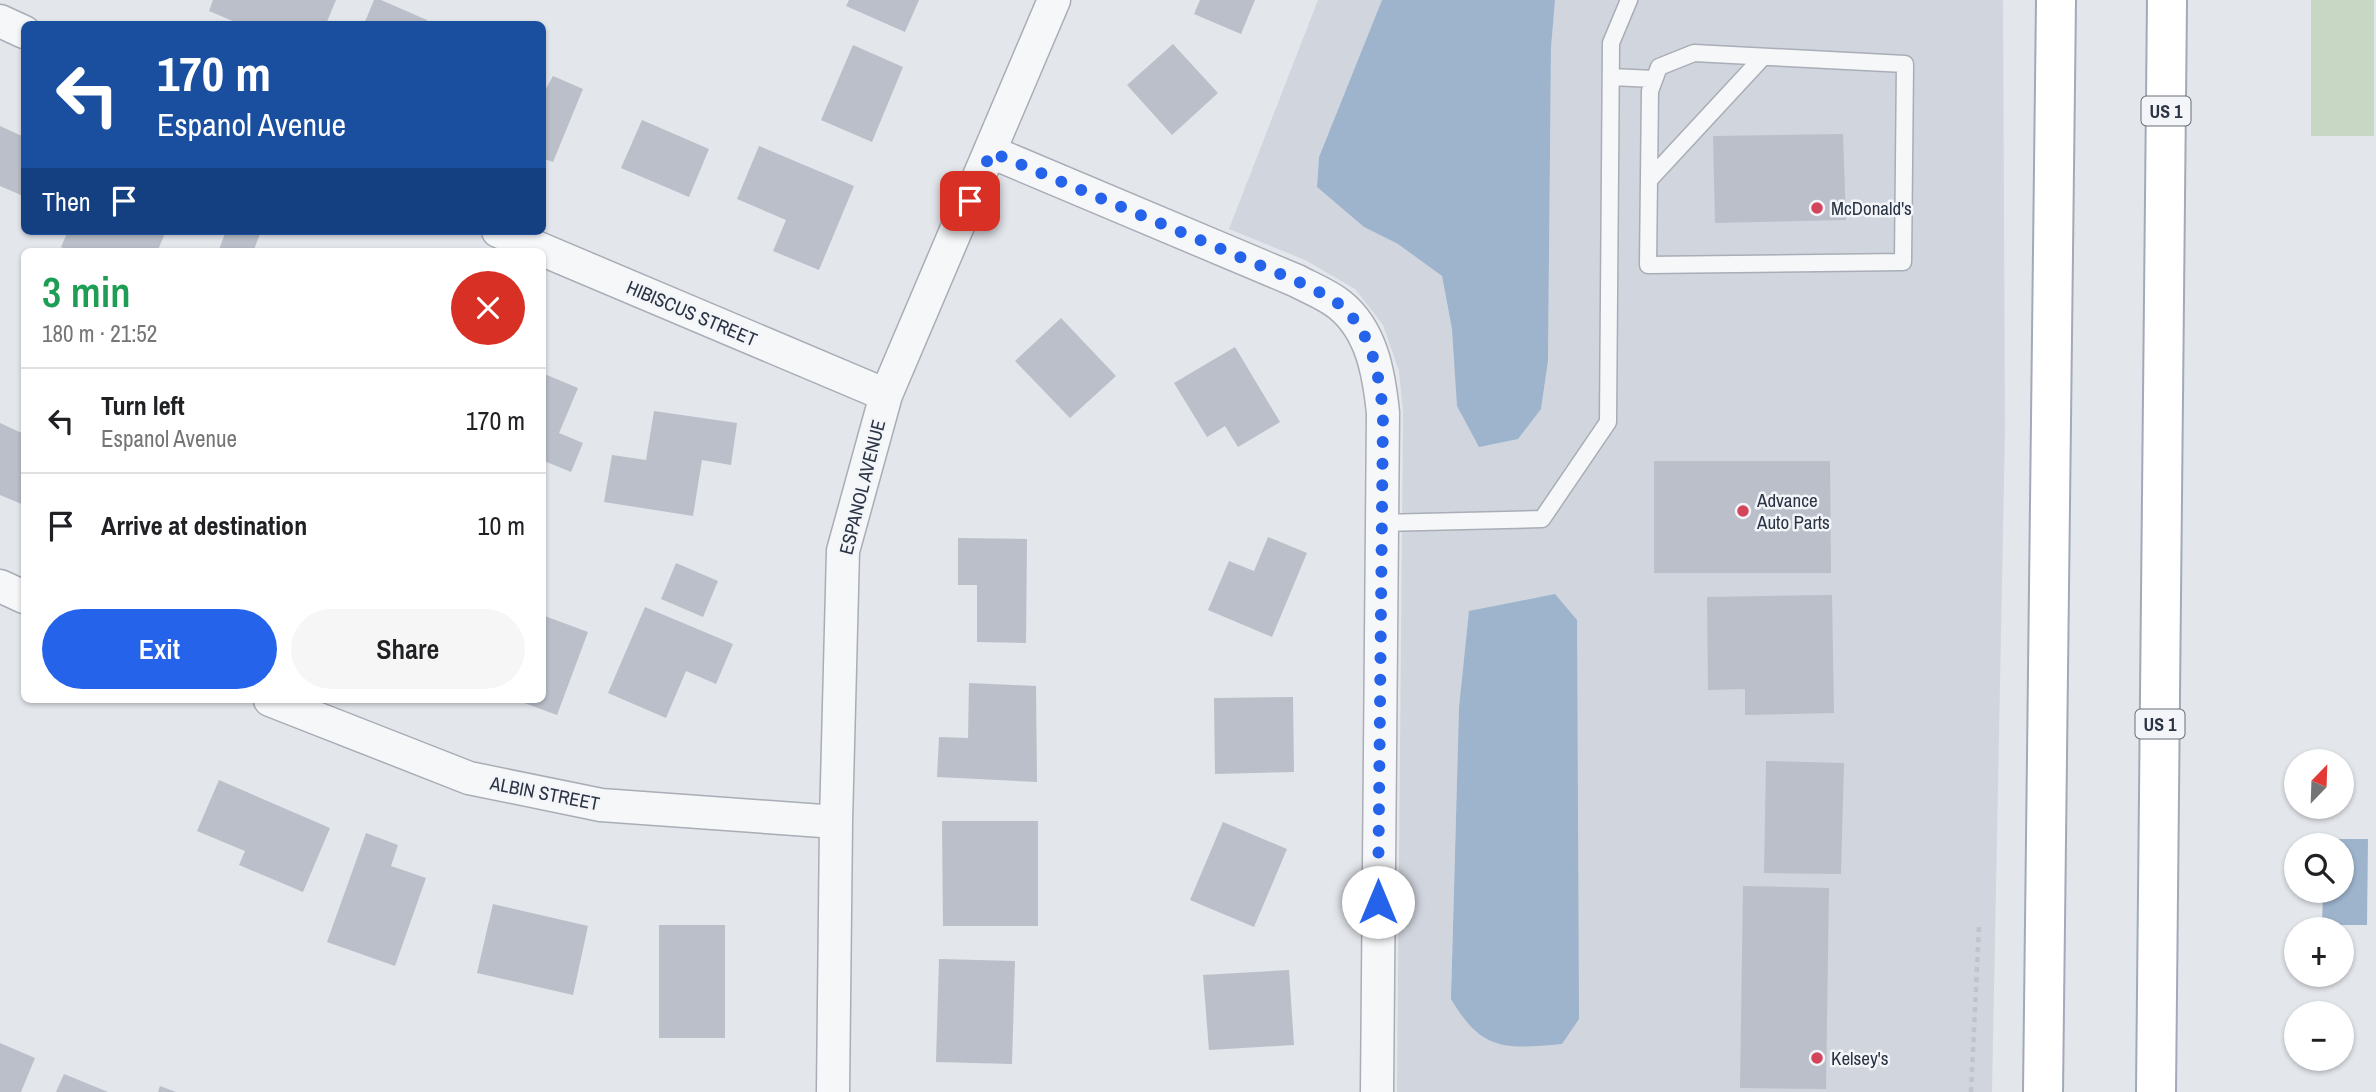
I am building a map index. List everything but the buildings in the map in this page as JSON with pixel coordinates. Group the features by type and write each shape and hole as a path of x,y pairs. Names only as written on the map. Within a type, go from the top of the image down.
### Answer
{"main road":[{"path":"2043,1092 2056,0"},
{"name":"US 1","path":"2156,1092 2167,0"}],"street":[{"name":"ESPANOL AVENUE","path":"833,1092 835,822 843,551 886,395 1054,0"},
{"path":"0,22 21,31"},
{"path":"991,152 1297,281 1340,305 1365,334 1379,375 1383,413 1377,1092"},
{"name":"HIBISCUS STREET","path":"507,235 538,248"},
{"name":"HIBISCUS STREET","path":"546,251 886,395"},
{"path":"0,586 21,596"},
{"name":"ALBIN STREET","path":"278,703 469,778 601,805 835,822"}],"lane":[{"path":"1381,523 1542,519 1608,422 1611,43 1629,0"},
{"path":"1694,53 1763,57 1905,64 1903,262 1648,265 1650,91 1659,68 1694,53"},
{"path":"1649,180 1763,57"},
{"path":"1611,77 1654,79"}],"path":[{"path":"1971,1092 1979,926"}],"shaded area":[{"path":"1318,0 1382,0 1319,157 1317,187 1364,227 1398,244 1442,276 1452,329 1541,409 1548,361 1551,48 1555,0 2003,0 2005,429 1992,1092 1397,1092 1403,412 1399,371 1383,325 1355,289 1305,260 1229,229","holes":["1469,612 1451,999 1459,707"]}],"green space":[{"path":"2311,0 2374,0 2374,136 2311,136"}],"water":[{"path":"1382,0 1555,0 1551,48 1548,361 1541,409 1518,439 1479,447 1457,406 1452,329 1442,276 1398,244 1364,227 1317,187 1319,157"},
{"path":"1555,594 1577,620 1579,1019 1562,1044 1510,1046 1485,1038 1462,1016 1451,999 1459,707 1469,611"},
{"path":"2354,839 2368,839 2367,925 2354,925 2354,917 2322,917 2323,903 2354,903"}],"place":[{"name":"McDonald's","path":"1817,208"},
{"name":"Advance Auto Parts","path":"1743,511"},
{"name":"Kelsey's","path":"1817,1058"}],"route":[{"path":"970,201 991,152 1297,281 1340,305 1365,334 1379,375 1383,413 1378,902"}]}
